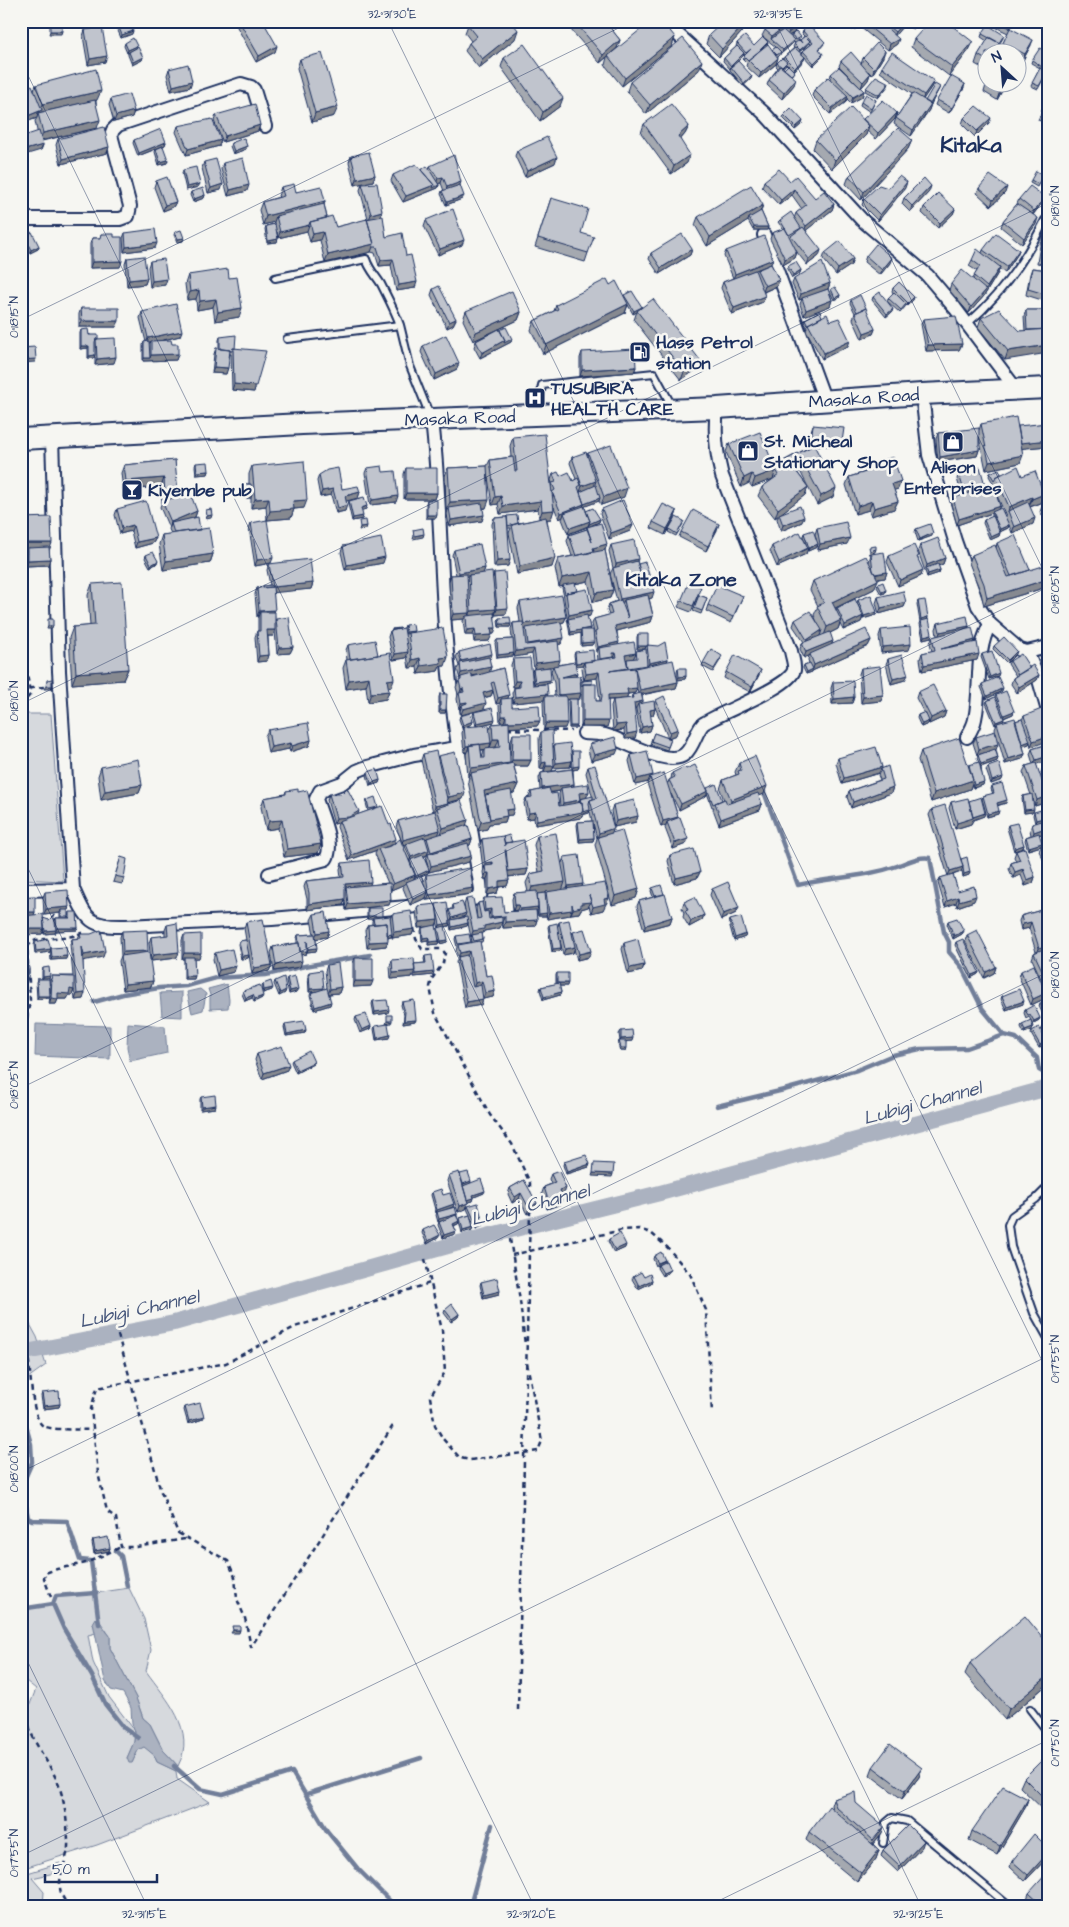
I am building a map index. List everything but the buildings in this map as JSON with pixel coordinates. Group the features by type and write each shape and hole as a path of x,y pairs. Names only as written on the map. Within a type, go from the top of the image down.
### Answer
{"main road":[{"name":"Masaka Road","path":"21,439 302,424 716,408 922,394 1048,388"}],"street":[{"path":"663,21 765,114 862,220 927,275 1016,389"},
{"path":"21,219 120,219 128,216 130,206 111,135 118,126 241,84 248,85 254,90 265,126"},
{"path":"764,236 825,401"},
{"path":"922,394 929,455 939,492 978,606 990,624 1020,650 1027,652 1048,647"},
{"path":"584,733 609,736 662,757 676,759 686,753 703,724 776,687 789,678 794,670 791,650 722,476 716,453 714,427 716,408"},
{"path":"52,437 59,671 73,888 82,909 91,920 98,924 109,926 126,926 272,919 472,901 480,897 458,748 447,652 436,456 432,420"},
{"path":"967,737 975,721 979,697 980,652 984,634 990,624"},
{"path":"1027,652 1039,680 1048,711"},
{"path":"269,874 326,859 330,845 316,798 320,792 342,783 364,768 414,755 458,748"},
{"path":"21,890 73,888"}],"lane":[{"path":"967,324 984,309 1019,265 1032,246 1045,220"},
{"path":"275,278 366,259 369,269 375,275 392,304 400,325 410,366 432,420"},
{"path":"287,339 400,325"},
{"path":"537,415 542,385 654,373 674,410"},
{"path":"1048,1187 1012,1216 1008,1225 1011,1247 1034,1314 1048,1338"},
{"path":"1030,1709 1048,1732"},
{"path":"883,1843 886,1823 892,1818 907,1821 1009,1906"}],"path":[{"path":"21,705 30,695 27,671"},
{"path":"21,688 44,687"},
{"path":"502,729 584,733"},
{"path":"410,907 418,945 422,949 441,949 444,953 443,963 432,979 430,987 435,1013 490,1115 512,1144 530,1183 530,1193"},
{"path":"21,1054 30,1000 28,947 36,940 61,938 83,933 88,928 91,920"},
{"path":"518,1710 530,1203"},
{"path":"512,1255 622,1230 639,1229 659,1238 690,1274 706,1310 712,1413"},
{"path":"425,1259 442,1330 445,1372 430,1397 435,1426 460,1458 470,1460 538,1451 542,1441 525,1351 520,1300 510,1239"},
{"path":"121,1547 116,1518 107,1511 98,1473 91,1408 97,1388 226,1362 296,1327 430,1283"},
{"path":"21,1326 29,1358 31,1385 37,1417 43,1426 93,1430"},
{"path":"118,1335 132,1380 161,1492 178,1533 228,1561 235,1577 237,1599 245,1618 250,1647 394,1424"},
{"path":"51,1598 44,1578 45,1573 57,1568 86,1563 121,1547 136,1547 187,1538"},
{"path":"23,1714 33,1738 58,1784 67,1821 68,1857 60,1875 59,1883 61,1892 69,1906"}],"shaded area":[{"path":"21,714 51,714 63,881 21,879"},
{"path":"227,984 228,1008 210,1009 208,989"},
{"path":"200,989 206,994 203,1010 192,1013 187,992"},
{"path":"182,992 182,1017 162,1016 160,993"},
{"path":"128,1023 165,1026 167,1053 130,1061 127,1047"},
{"path":"36,1024 110,1026 110,1059 35,1056"},
{"path":"21,1308 37,1337 46,1365 21,1383"},
{"path":"129,1588 144,1619 151,1650 146,1671 177,1716 184,1740 183,1753 178,1766 163,1750 150,1724 143,1718 136,1698 110,1648 110,1636 99,1620 93,1623 96,1633 88,1635 93,1662 109,1697 135,1731 134,1742 127,1758 132,1763 138,1750 144,1746 154,1755 157,1762 176,1771 177,1779 210,1802 97,1845 21,1869 21,1718 25,1717 36,1689 21,1677 21,1609 53,1604 56,1596"},
{"path":"96,1618 110,1636 110,1648 136,1698 143,1718 150,1724 163,1750 178,1766 176,1771 157,1762 154,1755 144,1747 138,1750 132,1763 129,1763 127,1758 134,1742 135,1731 132,1724 131,1708 123,1693 111,1690 105,1681 93,1623"},
{"path":"60,1863 59,1872 32,1878 44,1892 43,1906 21,1906 21,1875"}],"waterway":[{"path":"763,789 798,885 872,873 918,859 930,858 944,932 949,942 949,952 961,966 982,1008 1004,1035"},
{"path":"94,1002 123,994 187,986 216,978 266,975 370,955"},
{"path":"717,1106 857,1070 893,1055 920,1049 967,1048 1004,1035 1016,1038 1037,1058 1039,1070 1048,1075"},
{"name":"Lubigi Channel","path":"21,1353 174,1323 455,1244 660,1193 1048,1088"},
{"path":"21,1408 31,1444 32,1462 22,1485 28,1518 32,1520 67,1521 80,1560 91,1561 99,1624"},
{"path":"116,1551 121,1556 127,1586"},
{"path":"21,1609 53,1604 56,1596 96,1593"},
{"path":"53,1604 64,1629 92,1676 105,1704 124,1728 138,1738"},
{"path":"307,1794 421,1758"},
{"path":"174,1766 200,1789 223,1794 292,1772 327,1831 358,1869 395,1906"},
{"path":"470,1906 492,1825"}],"place":[{"name":"Hass Petrol station","path":"640,352"},
{"name":"TUSUBIRA HEALTH CARE","path":"535,398"},
{"name":"Alison Enterprises","path":"953,442"},
{"name":"St. Micheal Stationary Shop","path":"748,451"},
{"name":"Kiyembe pub","path":"132,490"}],"district":[{"name":"Kitaka","path":"971,144"},
{"name":"Kitaka Zone","path":"681,579"}]}
